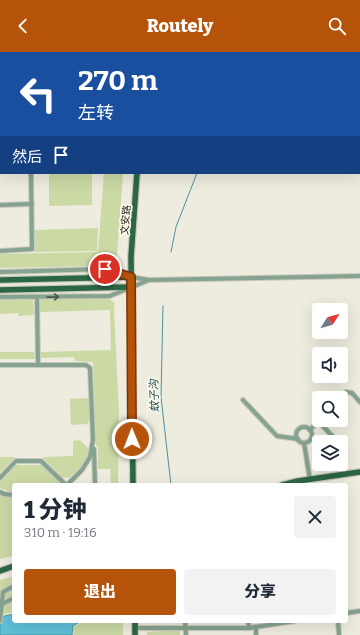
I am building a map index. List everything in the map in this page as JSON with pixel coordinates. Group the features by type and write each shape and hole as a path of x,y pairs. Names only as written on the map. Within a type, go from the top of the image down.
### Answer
{"main road":[{"name":"文安路","path":"133,483 131,257 137,174"},
{"path":"0,280 131,277"},
{"path":"0,290 131,287"},
{"path":"293,483 360,472"},
{"path":"0,571 12,567"},
{"path":"135,623 135,635"}],"street":[{"path":"0,251 32,249 31,174"},
{"path":"0,205 32,204"},
{"path":"0,272 105,269 131,277 149,280 360,276"},
{"path":"0,297 110,296 149,280"},
{"path":"37,297 38,365"},
{"path":"0,365 86,365 90,368 95,483"},
{"path":"348,392 352,393 360,402"},
{"path":"243,400 278,436 298,439 304,442 311,439 312,434 310,430 305,427 300,428 296,434 298,439"},
{"path":"310,430 313,427"},
{"path":"324,427 331,435"},
{"path":"68,483 82,470 90,457 93,440"},
{"path":"304,442 310,480"},
{"path":"0,478 16,461 41,461 64,483"},
{"path":"0,492 12,495"},
{"path":"0,621 1,592 12,587"},
{"path":"1,605 12,599"},
{"path":"348,614 360,611"},
{"path":"185,623 186,635"},
{"path":"248,623 249,628"},
{"path":"135,628 249,628 282,623"},
{"path":"338,623 339,635"},
{"path":"256,627 256,635"}],"green space":[{"path":"49,174 92,174 92,205 49,206"},
{"path":"104,174 123,174 117,255 112,262 104,266 0,268 0,254 98,252"},
{"path":"98,228 97,251 35,252 34,230"},
{"path":"40,298 107,298 115,303 114,309 119,413 118,483 111,483 110,469 98,469 93,362 75,361 74,357 41,358 41,352 111,350 110,310 40,312"},
{"path":"0,299 33,299 34,315 19,316 18,313 0,314"},
{"path":"0,352 34,352 35,359 0,359"},
{"path":"89,398 89,421 87,424 71,425 70,399"},
{"path":"80,440 89,450 89,454 82,466 69,478 62,477 42,457 73,456 73,441"},
{"path":"0,457 15,457 0,473"},
{"path":"15,465 42,465 57,479 58,483 12,483 12,492 0,488 0,480"},
{"path":"0,494 12,497 12,556 0,559"},
{"path":"12,577 12,612 0,615 0,580"},
{"path":"81,623 123,623 123,635 73,635 74,627"},
{"path":"180,630 180,635 147,635 147,632"}],"water":[{"path":"12,614 12,623 78,623 73,626 72,635 0,635 0,617"}],"waterway":[{"name":"蚊子沟","path":"171,252 176,227 197,174"},
{"name":"蚊子沟","path":"163,306 161,397 171,483"}],"route":[{"path":"105,269 131,277 132,439"}]}
